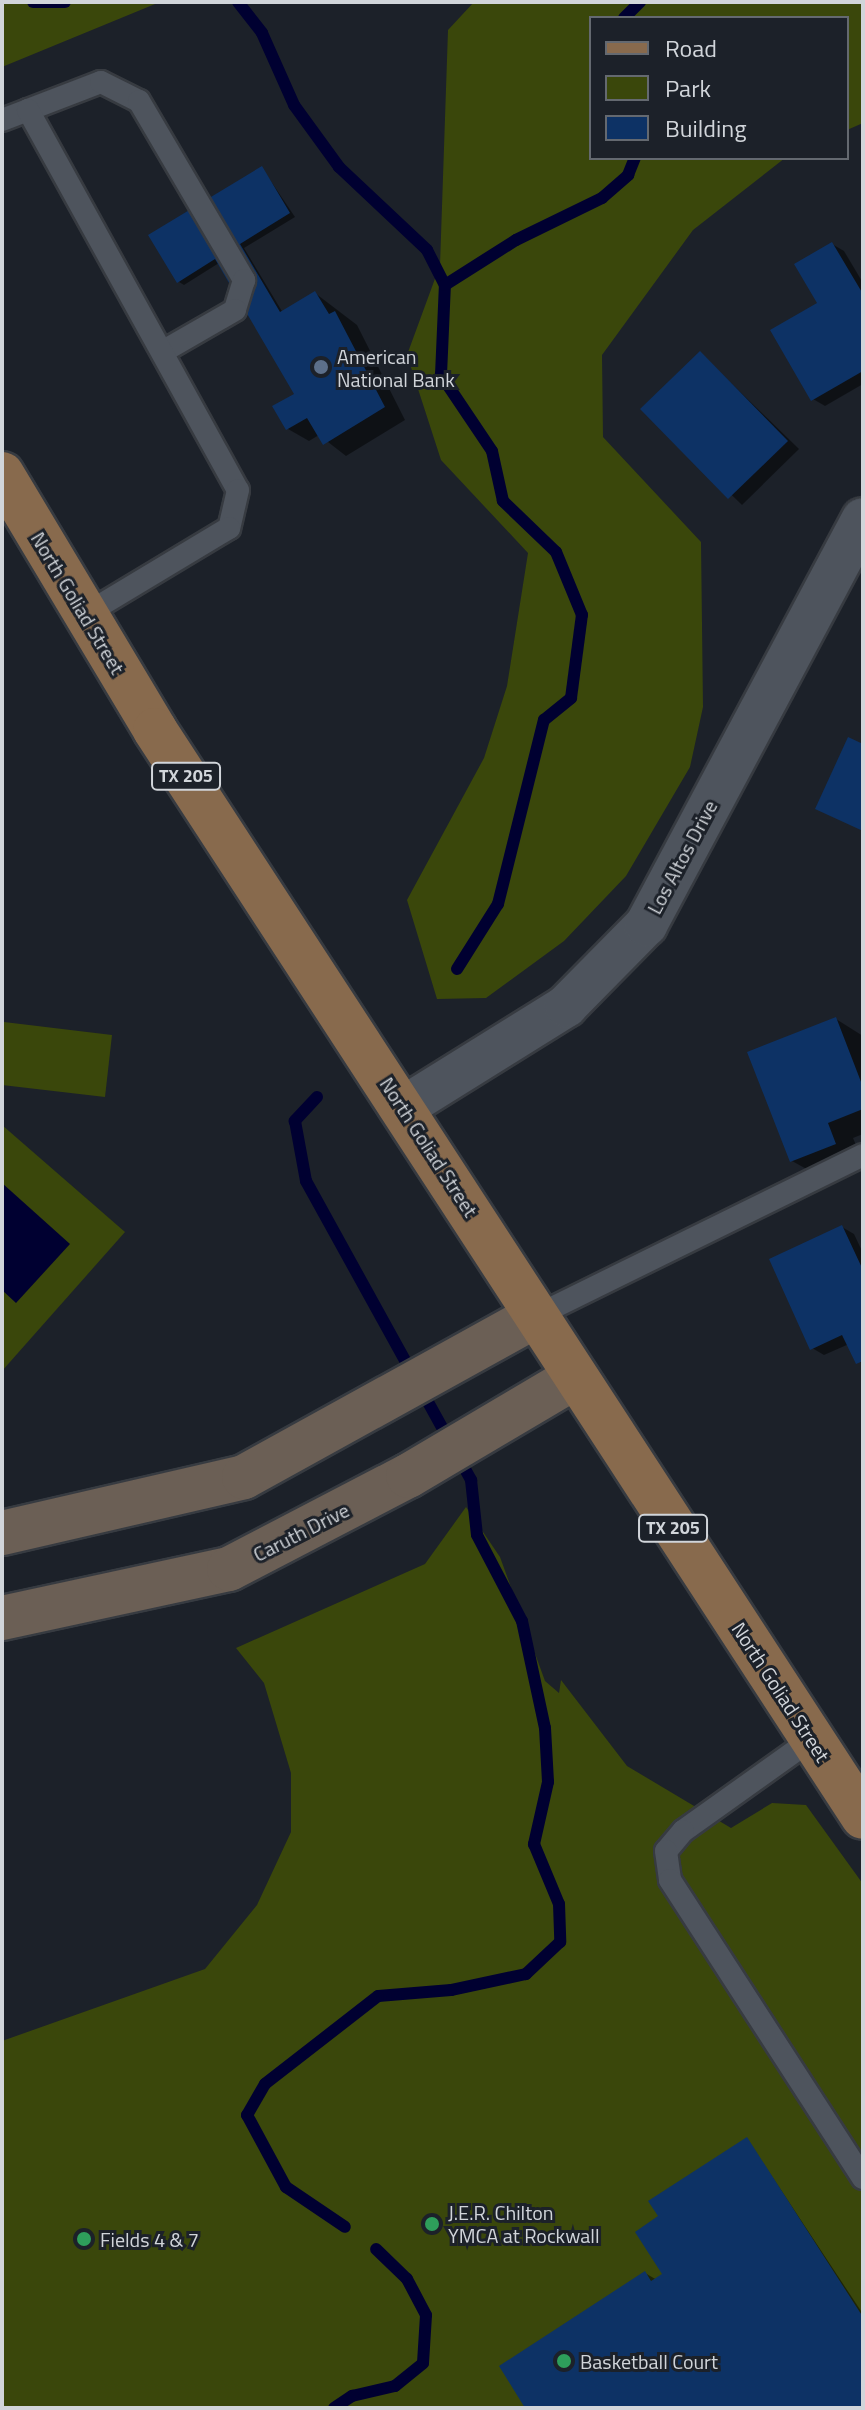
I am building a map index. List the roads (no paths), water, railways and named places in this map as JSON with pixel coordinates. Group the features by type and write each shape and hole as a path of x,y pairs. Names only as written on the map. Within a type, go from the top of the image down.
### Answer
{"main road":[{"name":"North Goliad Street","path":"2,474 84,615 404,1107 574,1378 863,1817"}],"street":[{"name":"Los Altos Drive","path":"404,1107 566,1006 646,925 863,519"},
{"path":"2,1533 244,1477 377,1407 536,1316"},
{"name":"Caruth Drive","path":"2,1618 229,1569 408,1476 574,1378"}],"lane":[{"path":"2,120 101,82 139,101 244,280 235,310 162,352"},
{"path":"28,110 238,490 229,528 84,615"},
{"path":"536,1316 863,1155"},
{"path":"812,1739 683,1831 666,1851 670,1880 863,2178"}],"waterway":[{"path":"33,2 65,2"},
{"path":"238,2 262,33 294,105 339,167 427,250 445,285"},
{"path":"626,16 640,2"},
{"path":"457,969 498,904 544,720 571,698 582,615 556,552 503,501 492,451 441,375 445,285 516,240 602,198 628,175 634,160"},
{"path":"317,1097 295,1121 306,1181 471,1480 477,1535 522,1621 545,1728 548,1782 534,1844 559,1904 560,1942 526,1974 451,1990 378,1996 265,2084 247,2115 286,2187 345,2227"},
{"path":"334,2408 352,2396 395,2386 423,2363 426,2315 407,2279 376,2249"}],"place":[{"name":"American National Bank","path":"321,367"},
{"name":"J.E.R. Chilton YMCA at Rockwall","path":"432,2224"},
{"name":"Fields 4 & 7","path":"84,2239"},
{"name":"Basketball Court","path":"564,2361"}]}
